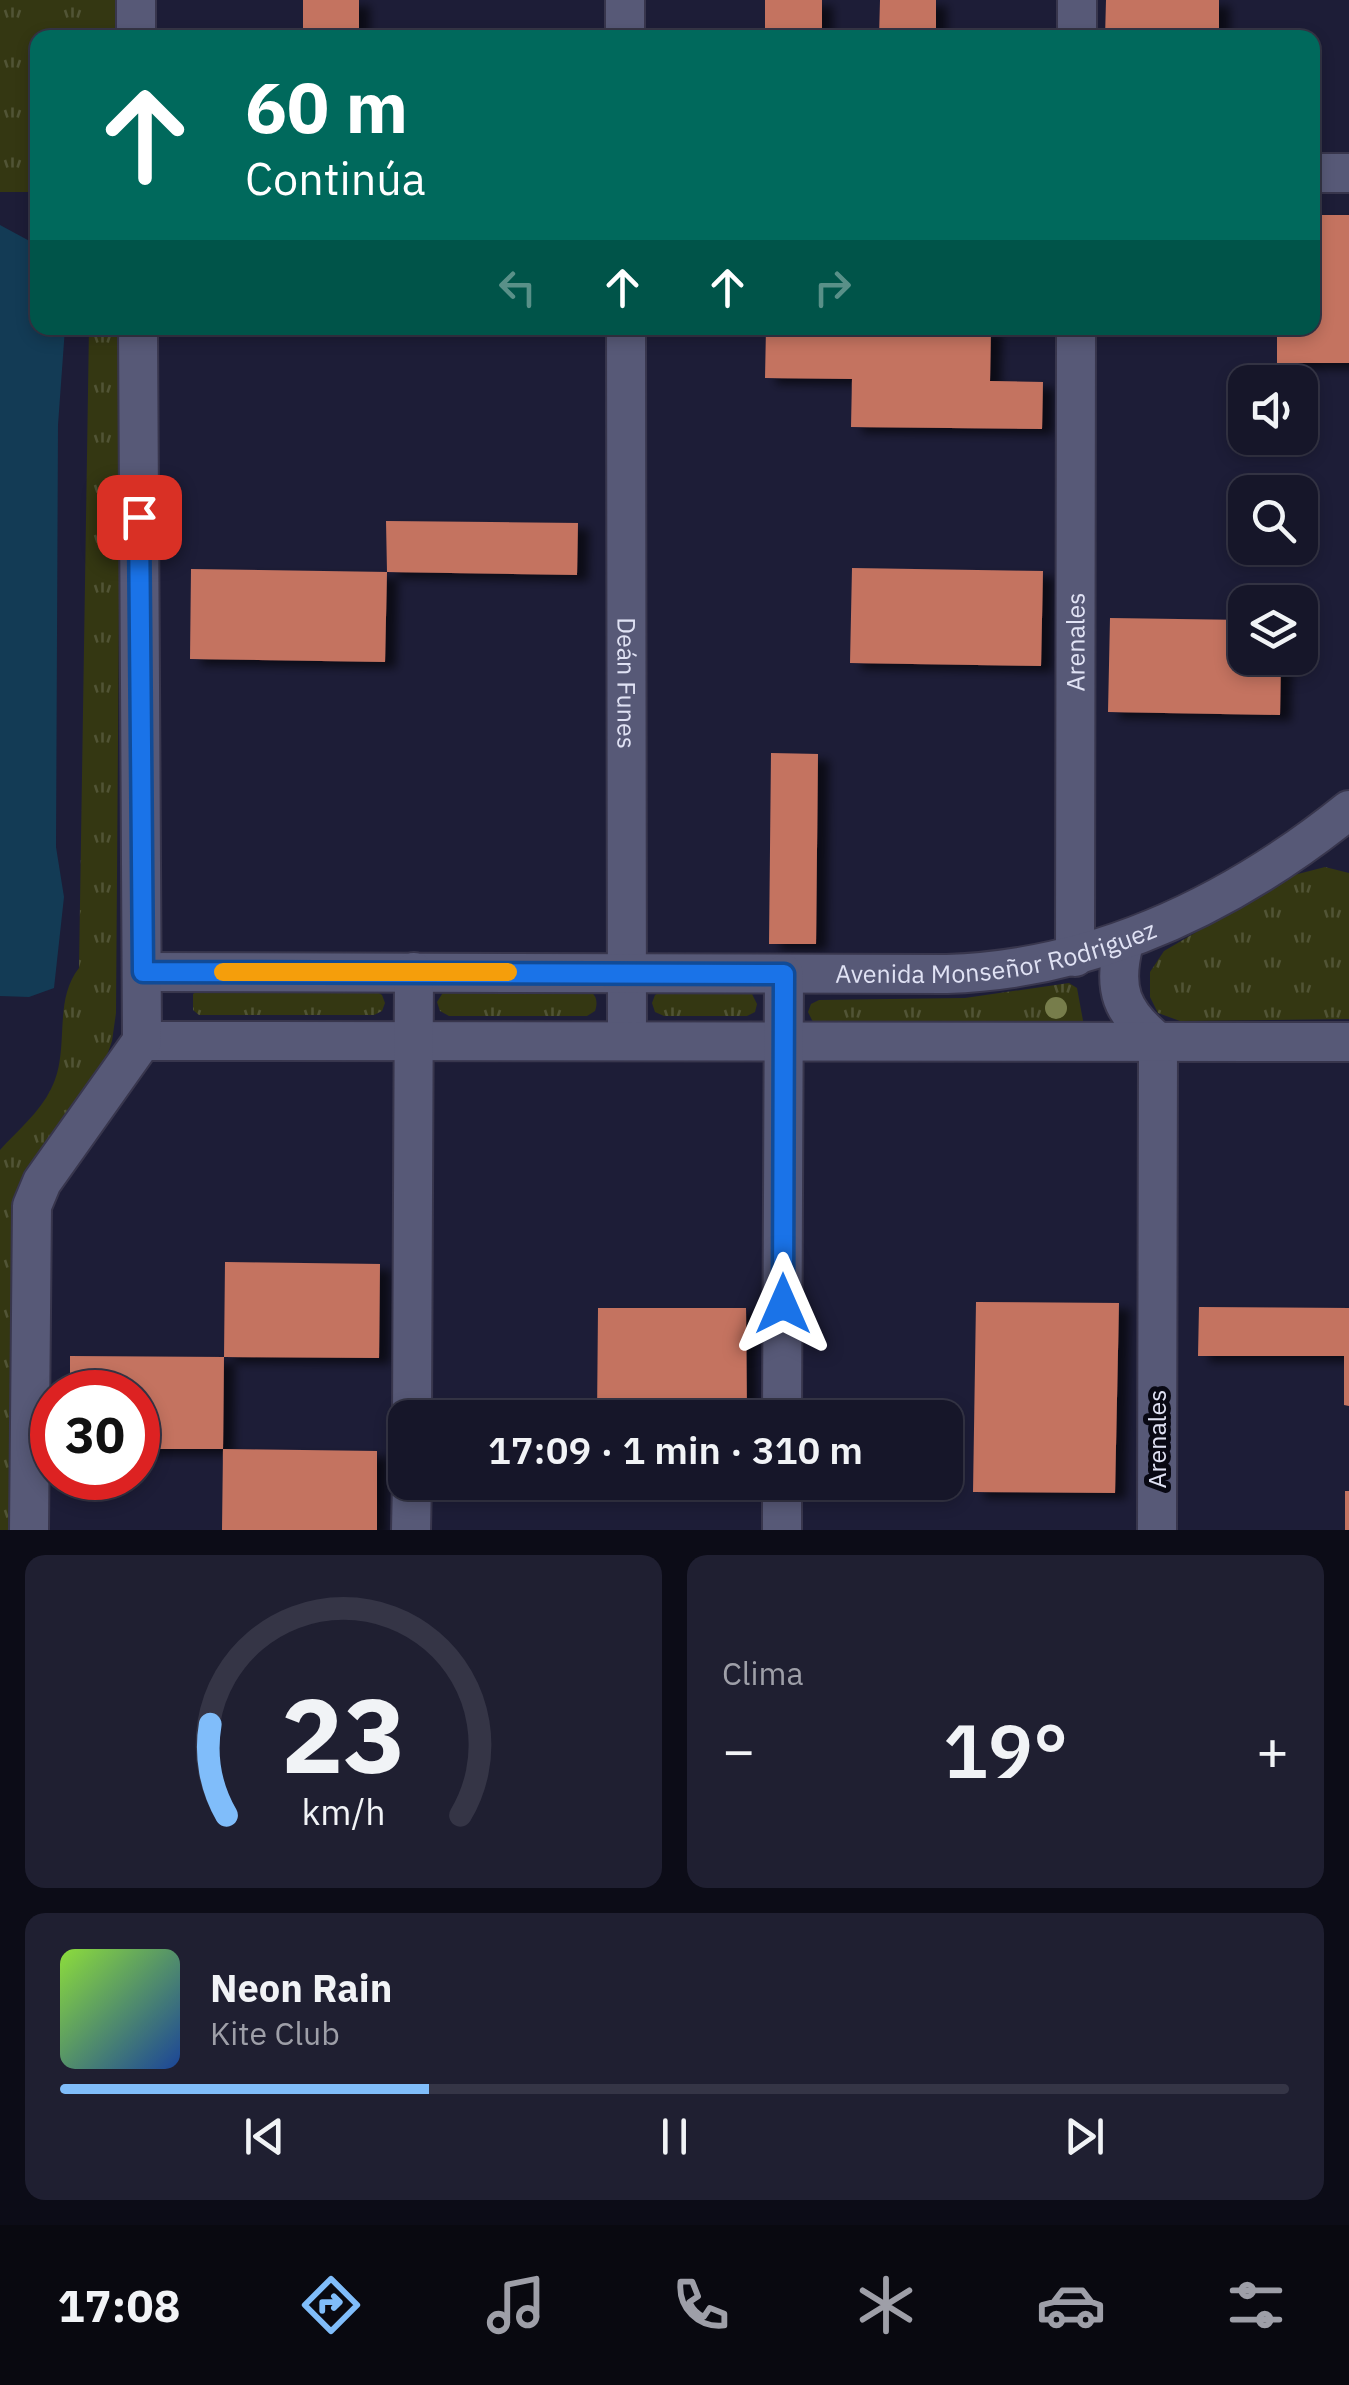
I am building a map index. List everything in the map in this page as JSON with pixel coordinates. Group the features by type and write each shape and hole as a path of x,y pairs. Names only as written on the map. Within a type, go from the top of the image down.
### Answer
{"street":[{"path":"136,0 136,30"},
{"path":"626,0 626,30"},
{"path":"1077,0 1077,30"},
{"path":"1320,173 1349,172"},
{"path":"29,1530 32,1206 42,1182 142,1041 138,335"},
{"name":"Deán Funes","path":"626,335 627,1041"},
{"name":"Arenales","path":"1075,957 1076,335"},
{"name":"Avenida Monseñor Rodriguez","path":"143,972 984,973 1075,957 1124,942 1214,901 1337,828"},
{"path":"1124,942 1118,984 1124,1006 1136,1024 1158,1042"},
{"path":"412,1400 414,972"},
{"path":"782,1400 784,974"},
{"path":"142,1041 1349,1042"},
{"name":"Arenales","path":"1157,1530 1158,1042"},
{"path":"411,1530 412,1500"},
{"path":"782,1500 782,1530"}],"green space":[{"path":"0,0 115,0 116,30 30,30 30,192 0,192"},
{"path":"89,335 121,335 116,1013 105,1061 26,1185 16,1530 0,1530 0,1150 35,1113 51,1089 60,1059 66,996 79,968"},
{"path":"1325,867 1349,873 1349,1019 1180,1021 1158,1013 1150,997 1150,972 1164,951 1294,875"},
{"path":"1069,983 1077,988 1084,1026 814,1024 808,1012 811,1004 819,1000 965,998"},
{"path":"199,990 374,990 385,1003 382,1011 374,1015 199,1015 193,1010 193,994"},
{"path":"587,990 596,1001 595,1011 587,1016 449,1016 440,1011 437,1002 444,991"},
{"path":"664,990 751,992 757,1004 755,1012 747,1016 664,1016 655,1012 652,1003 655,995"}],"water":[{"path":"0,225 30,241 30,335 64,335 58,425 56,847 64,897 54,988 29,997 0,996"}],"building":[{"path":"303,0 359,0 359,30 303,30"},
{"path":"765,0 822,0 822,30 765,30"},
{"path":"880,0 936,0 936,30 879,30"},
{"path":"1106,0 1219,0 1219,30 1105,30"},
{"path":"1320,215 1349,215 1349,363 1277,363 1277,335 1320,335"},
{"path":"766,335 991,335 990,381 1043,382 1042,429 851,427 852,379 765,378"},
{"path":"386,521 578,523 577,575 387,572"},
{"path":"852,568 1043,571 1041,666 850,663"},
{"path":"191,569 387,572 385,662 190,659"},
{"path":"1110,618 1228,620 1228,675 1281,675 1280,715 1108,712"},
{"path":"771,753 818,754 816,944 769,944"},
{"path":"225,1262 380,1264 379,1358 224,1357"},
{"path":"976,1302 1119,1303 1115,1493 973,1492"},
{"path":"1199,1307 1349,1308 1349,1406 1344,1405 1344,1356 1198,1356"},
{"path":"598,1308 746,1308 747,1400 597,1400"},
{"path":"70,1356 224,1357 223,1449 160,1449 160,1370 70,1370"},
{"path":"223,1449 377,1451 377,1530 222,1530"},
{"path":"1345,1491 1349,1491 1349,1530 1345,1530"}],"slow traffic":[{"path":"223,972 508,972"}],"route":[{"path":"139,517 143,972 784,974 783,1304"}]}
